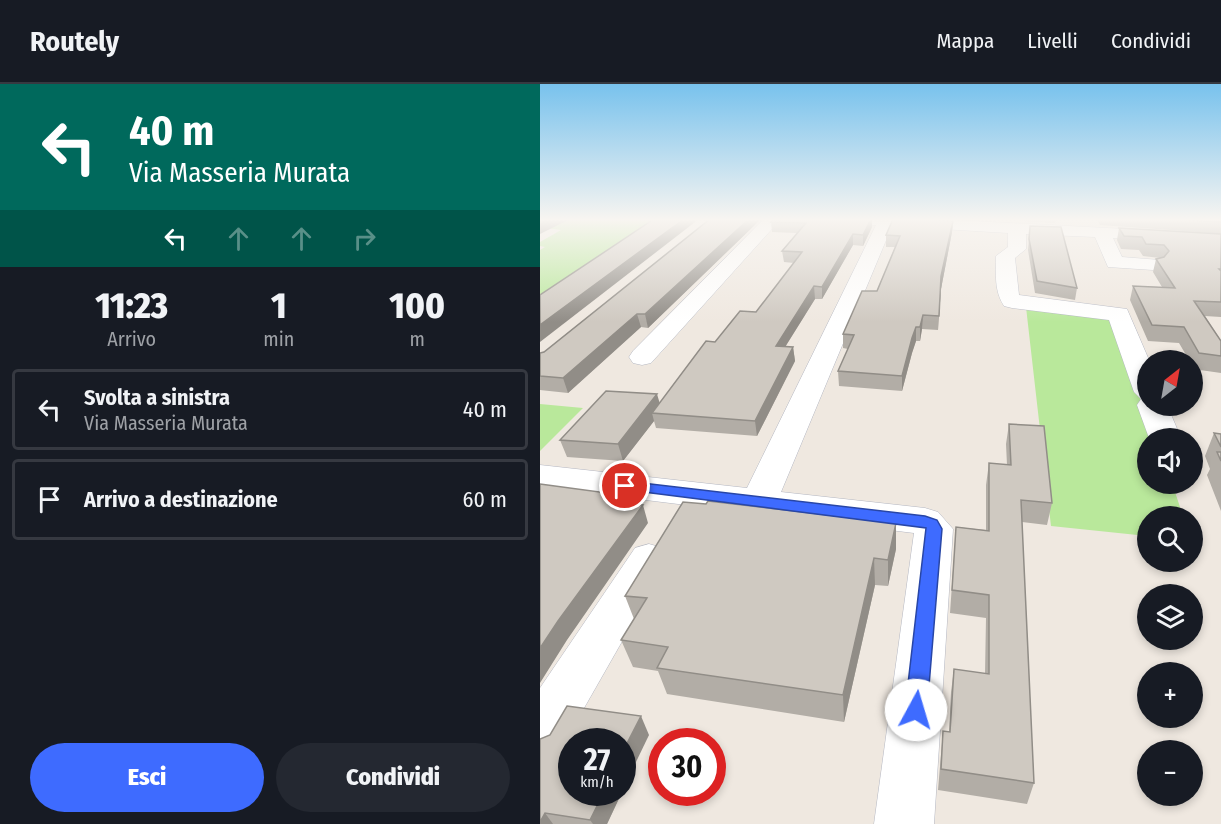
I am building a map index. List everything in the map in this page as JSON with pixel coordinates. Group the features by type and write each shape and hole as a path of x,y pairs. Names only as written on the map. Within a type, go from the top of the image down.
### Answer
{"street":[{"path":"642,357 740,254"},
{"path":"759,501 871,254"},
{"path":"1009,254 1005,256 1008,295 1012,301 1119,314 1137,362"},
{"path":"1111,254 1115,263 1153,264"},
{"path":"540,476 925,521 934,529 904,824"},
{"path":"540,734 689,493"}],"green space":[{"path":"540,254 618,254 540,305"},
{"path":"1026,307 1114,316 1137,383 1137,416 1148,416 1153,428 1137,428 1137,494 1176,494 1180,506 1137,506 1137,535 1051,526"},
{"path":"540,404 583,408 540,451"}],"building":[{"path":"602,254 637,254 540,325 540,295"},
{"path":"667,254 711,254 645,314 637,314 563,378 540,376 540,353"},
{"path":"801,254 842,254 822,287 814,286 776,346 793,347 755,421 652,413 706,341 715,342 740,311 756,312"},
{"path":"893,254 946,254 941,276 939,316 923,315 920,327 916,327 912,338 902,376 838,371 854,335 843,334 862,291 877,291"},
{"path":"1032,254 1068,254 1077,288 1037,281"},
{"path":"1167,254 1221,254 1221,269 1219,269 1221,271 1221,302 1194,301 1221,341 1221,356 1203,354 1203,350 1197,350 1184,327 1152,325 1133,286 1175,288 1156,259 1164,257"},
{"path":"606,391 657,394 618,444 560,440"},
{"path":"1009,424 1044,426 1052,503 1021,500 1034,783 941,769 943,731 950,732 954,669 989,674 989,595 952,590 956,527 989,531 989,463 1011,465"},
{"path":"1214,433 1221,434 1221,447"},
{"path":"540,484 637,497 632,504 643,505 540,648"},
{"path":"708,501 896,523 888,560 874,558 843,695 657,668 668,647 621,640 647,598 625,596 683,502 706,504"},
{"path":"567,706 641,716 635,728 558,728 558,806 597,806 590,820 545,813 540,822 540,739 550,735"}],"route":[{"path":"625,486 925,521 932,524 934,529 916,710"}]}
